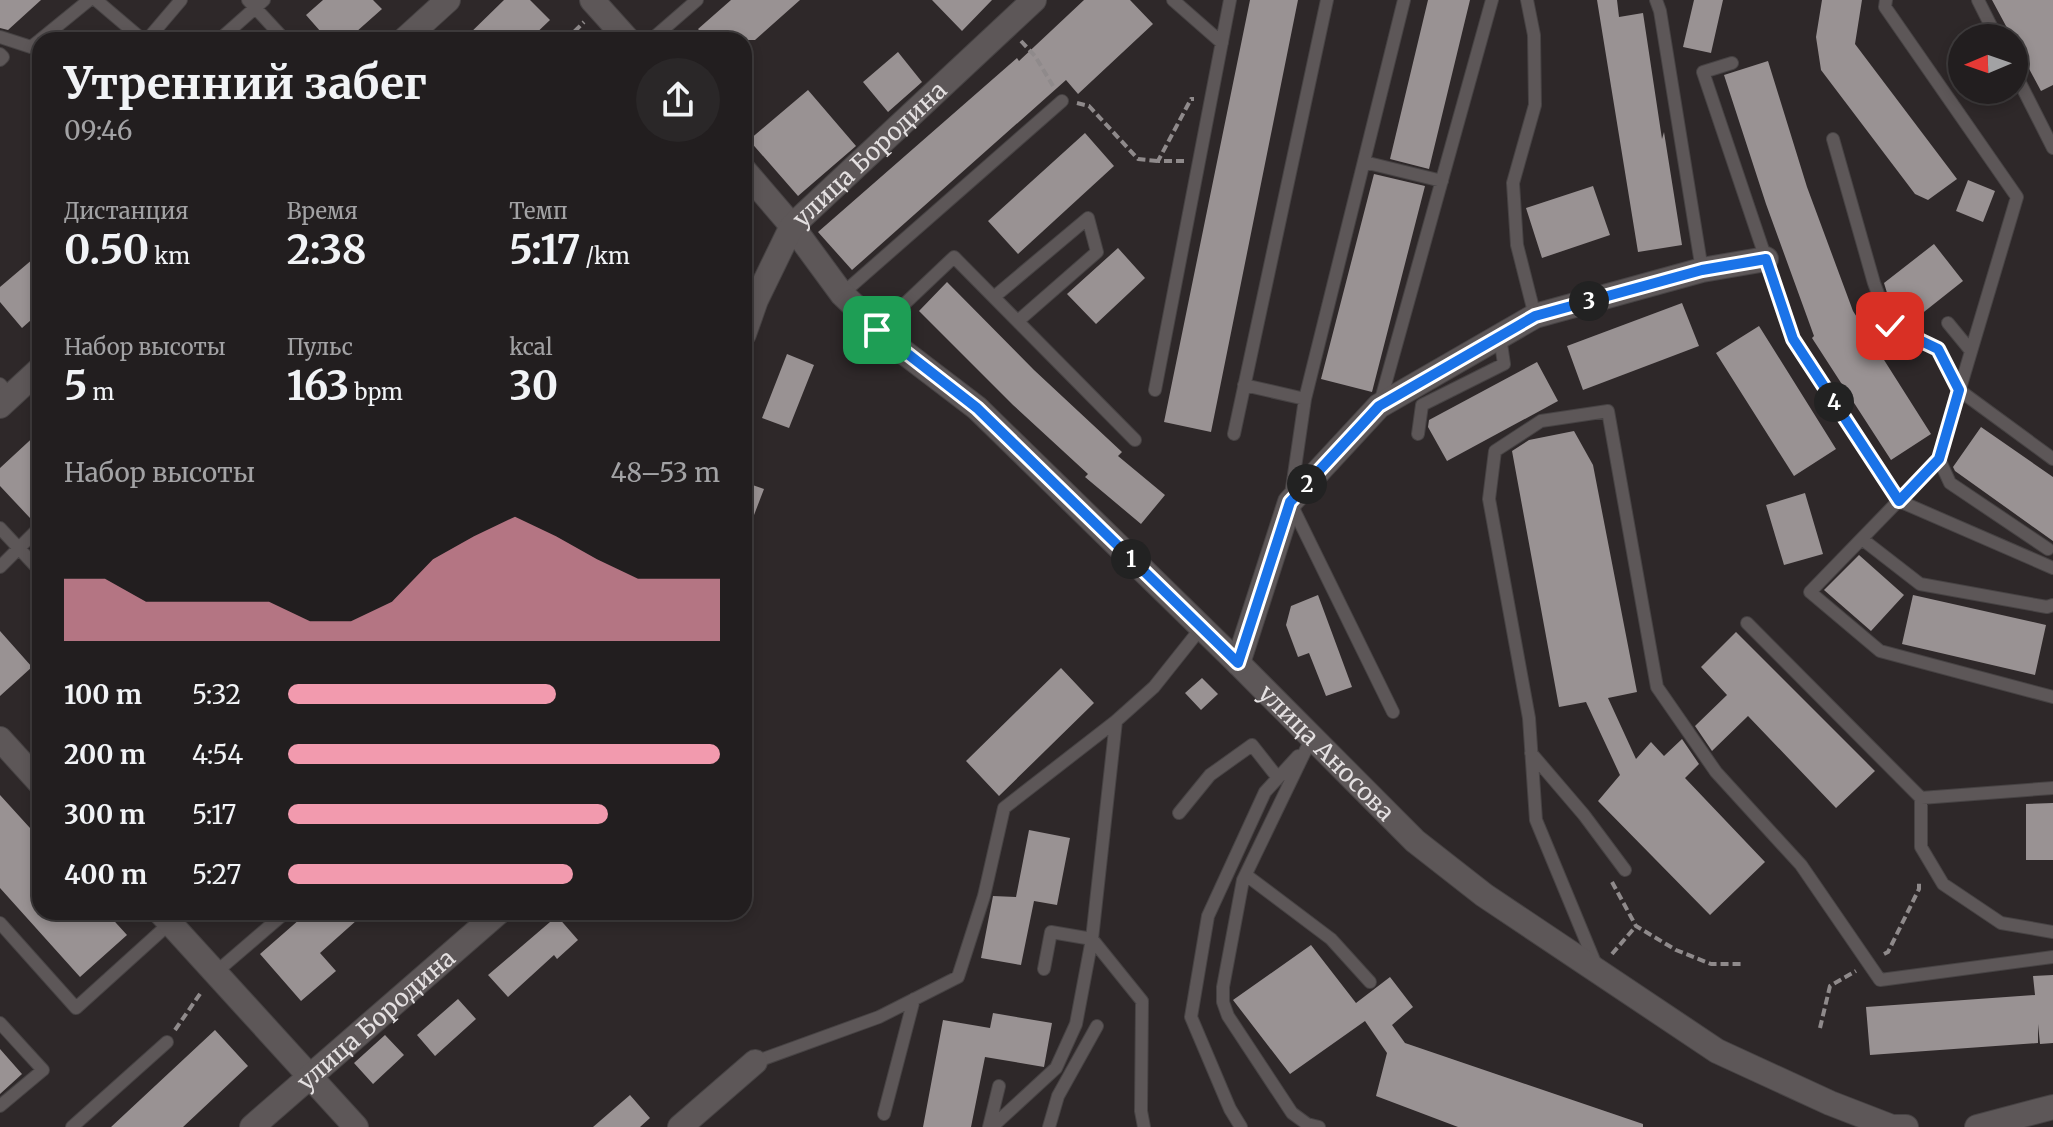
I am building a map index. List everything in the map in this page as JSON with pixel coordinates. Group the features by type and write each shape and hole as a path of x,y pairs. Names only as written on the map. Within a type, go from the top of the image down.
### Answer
{"street":[{"path":"413,32 448,0"},
{"path":"592,0 621,32"},
{"name":"улица Бородина","path":"752,311 792,226 1034,0"},
{"name":"улица Аносова","path":"752,179 792,226 842,294 877,330 977,408 1238,663 1310,741 1415,841 1484,895 1602,965 1717,1051 1830,1103 1893,1127"},
{"path":"1238,663 1290,502 1379,406 1535,316 1702,270 1766,259"},
{"path":"4,395 32,381"},
{"path":"0,739 32,774"},
{"path":"167,920 356,1127"},
{"name":"улица Бородина","path":"252,1127 490,920"},
{"path":"680,1127 755,1062"},
{"path":"1977,1127 2053,1107"},
{"path":"1893,1127 1906,1127"}],"lane":[{"path":"50,32 89,0"},
{"path":"96,0 135,32"},
{"path":"152,32 181,0"},
{"path":"660,32 697,0"},
{"path":"1173,0 1222,43"},
{"path":"1155,390 1230,0"},
{"path":"1234,434 1327,0"},
{"path":"1393,712 1290,502 1305,399 1404,0"},
{"path":"1379,406 1492,0"},
{"path":"1527,0 1534,35 1535,105 1513,183 1517,245 1535,316"},
{"path":"1656,0 1702,270"},
{"path":"1886,0 1885,7 2017,197 1939,459 1810,592 1880,651 2053,697"},
{"path":"1978,0 1990,24"},
{"path":"227,32 256,2 279,32"},
{"path":"0,37 32,46"},
{"path":"1732,63 1703,72 1793,339 1899,501 2053,568"},
{"path":"2028,99 2053,148"},
{"path":"842,294 1062,101"},
{"path":"1833,139 1874,283 1890,326 1938,349 1959,390 2053,459"},
{"path":"1364,162 1442,181"},
{"path":"994,297 1088,218 1097,252 1018,321"},
{"path":"877,330 954,257 1135,440"},
{"path":"1948,323 1971,351"},
{"path":"1418,434 1422,405 1504,364 1500,337"},
{"path":"1244,385 1305,399"},
{"path":"1602,965 1536,820 1529,718 1489,499 1495,451 1541,421 1608,411 1657,687 1716,772 1801,865 1880,980 2053,957"},
{"path":"1939,459 1950,483 2048,549"},
{"path":"0,528 32,563"},
{"path":"0,567 32,535"},
{"path":"1862,539 1920,584 2047,607 2053,605"},
{"path":"1747,623 1921,798 1921,847 1943,884 2001,923 2053,932"},
{"path":"755,1062 879,1017 958,977 984,896 1004,808 1116,721 1154,687 1201,628"},
{"path":"990,1127 1056,1068 1066,1052 1076,1024 1092,939 1116,721"},
{"path":"1241,1127 1230,1109 1191,1017 1208,916 1265,792 1310,741"},
{"path":"1310,741 1246,875 1223,987 1223,1002 1228,1016 1292,1113 1307,1124 1319,1127"},
{"path":"1179,813 1210,775 1252,745 1278,778"},
{"path":"1531,753 1625,870"},
{"path":"1921,798 2053,788"},
{"path":"1246,875 1331,939 1370,982"},
{"path":"0,923 76,1008 163,920"},
{"path":"215,973 277,920"},
{"path":"1044,969 1051,932 1092,939 1142,1001 1141,1111 1144,1127"},
{"path":"884,1114 914,999"},
{"path":"0,1023 43,1070 0,1106"},
{"path":"1049,1127 1058,1096 1097,1026"},
{"path":"72,1127 167,1042"},
{"path":"990,1127 999,1086"}],"path":[{"path":"1035,56 1062,101 1089,106 1138,159 1199,162"},
{"path":"1158,161 1191,99 1211,98"},
{"path":"1611,851 1612,883 1636,926 1676,950 1711,964 1742,964"},
{"path":"1876,959 1888,952 1919,889 1919,873"},
{"path":"1602,965 1636,926"},
{"path":"1820,1028 1830,986 1864,966"},
{"path":"167,1042 215,973"}],"building":[{"path":"0,0 41,0 8,30 0,28"},
{"path":"323,0 373,0 382,9 356,32 321,32 306,15"},
{"path":"504,0 530,0 550,20 537,32 471,32"},
{"path":"731,0 800,0 755,40 752,40 752,32 701,32 698,29"},
{"path":"932,0 992,0 962,31"},
{"path":"1084,0 1130,0 1153,24 1078,94 1066,80 852,270 818,232 1017,58 1019,61"},
{"path":"1250,0 1298,0 1211,432 1164,422"},
{"path":"1428,0 1470,0 1429,169 1390,159"},
{"path":"1597,0 1617,0 1619,17 1643,13 1682,245 1638,252"},
{"path":"1694,0 1723,0 1711,53 1683,47"},
{"path":"1822,0 1862,0 1855,44 1957,179 1928,200 1915,194 1821,70 1816,37"},
{"path":"1992,0 2053,0 2053,85 2041,91 2028,67 2028,24 2005,24"},
{"path":"898,52 922,82 888,112 863,82"},
{"path":"1768,61 1807,187 1853,311 1931,434 1891,460 1812,338 1814,336 1724,75"},
{"path":"808,90 856,146 798,196 752,143 752,137"},
{"path":"1085,133 1114,166 1018,254 988,221"},
{"path":"1374,174 1425,186 1372,392 1321,379"},
{"path":"1968,180 1995,191 1983,222 1956,211"},
{"path":"1593,186 1610,235 1542,258 1526,208"},
{"path":"1934,244 1963,281 1910,323 1888,296 1884,283"},
{"path":"1118,248 1145,278 1096,324 1067,294"},
{"path":"32,260 32,319 22,328 0,302 0,287"},
{"path":"947,282 1034,370 1122,452 1118,456 1165,495 1141,524 1085,477 1088,474 1013,405 919,311"},
{"path":"1682,303 1699,346 1583,390 1567,346"},
{"path":"1759,326 1836,449 1794,476 1716,353"},
{"path":"787,354 814,365 789,428 762,418"},
{"path":"1537,362 1558,401 1447,461 1428,427 1429,420"},
{"path":"1981,427 2053,477 2053,541 1955,471 1953,467"},
{"path":"1574,431 1593,465 1637,692 1608,698 1636,759 1651,742 1664,756 1682,739 1699,764 1685,778 1765,862 1710,915 1598,801 1620,775 1586,702 1559,707 1512,451 1529,440"},
{"path":"32,438 30,518 0,486 0,468"},
{"path":"752,485 764,489 752,520"},
{"path":"1805,493 1823,554 1784,565 1766,505"},
{"path":"1859,555 1904,595 1871,631 1824,590"},
{"path":"1318,595 1352,687 1326,696 1309,653 1298,657 1286,625 1291,606"},
{"path":"1913,595 2046,625 2035,675 1902,644"},
{"path":"0,631 32,667 0,696"},
{"path":"1736,632 1875,771 1836,808 1748,716 1712,751 1695,726 1727,695 1701,667"},
{"path":"1061,668 1094,703 999,796 966,761"},
{"path":"1202,678 1218,694 1201,710 1185,693"},
{"path":"0,795 32,830 32,920 113,920 127,935 80,977 0,888"},
{"path":"2053,803 2053,860 2026,860 2026,804"},
{"path":"1029,830 1070,838 1057,905 1034,901 1021,965 981,958 993,896 1016,897"},
{"path":"299,920 357,920 320,953 336,971 301,1001 260,954"},
{"path":"552,920 560,920 578,940 557,959 554,955 508,997 488,975"},
{"path":"1311,945 1356,1003 1390,977 1413,1007 1392,1025 1405,1043 1643,1124 1643,1127 1458,1127 1376,1096 1387,1053 1365,1021 1290,1074 1233,1000"},
{"path":"2053,975 2053,1043 2040,1044 2038,1024 2038,1043 1870,1055 1866,1007 2035,995 2033,976"},
{"path":"458,999 476,1019 435,1056 417,1035"},
{"path":"993,1013 1052,1023 1044,1067 985,1057 971,1127 923,1127 943,1020 990,1028"},
{"path":"215,1030 248,1066 183,1127 111,1127"},
{"path":"385,1035 404,1055 373,1084 354,1063"},
{"path":"0,1049 22,1074 0,1094"},
{"path":"630,1095 650,1118 640,1127 593,1127"}],"route":[{"path":"877,330 977,408 1238,663 1290,502 1379,406 1535,316 1702,270 1766,259 1793,339 1899,501 1939,459 1959,390 1938,349 1890,326"}]}
